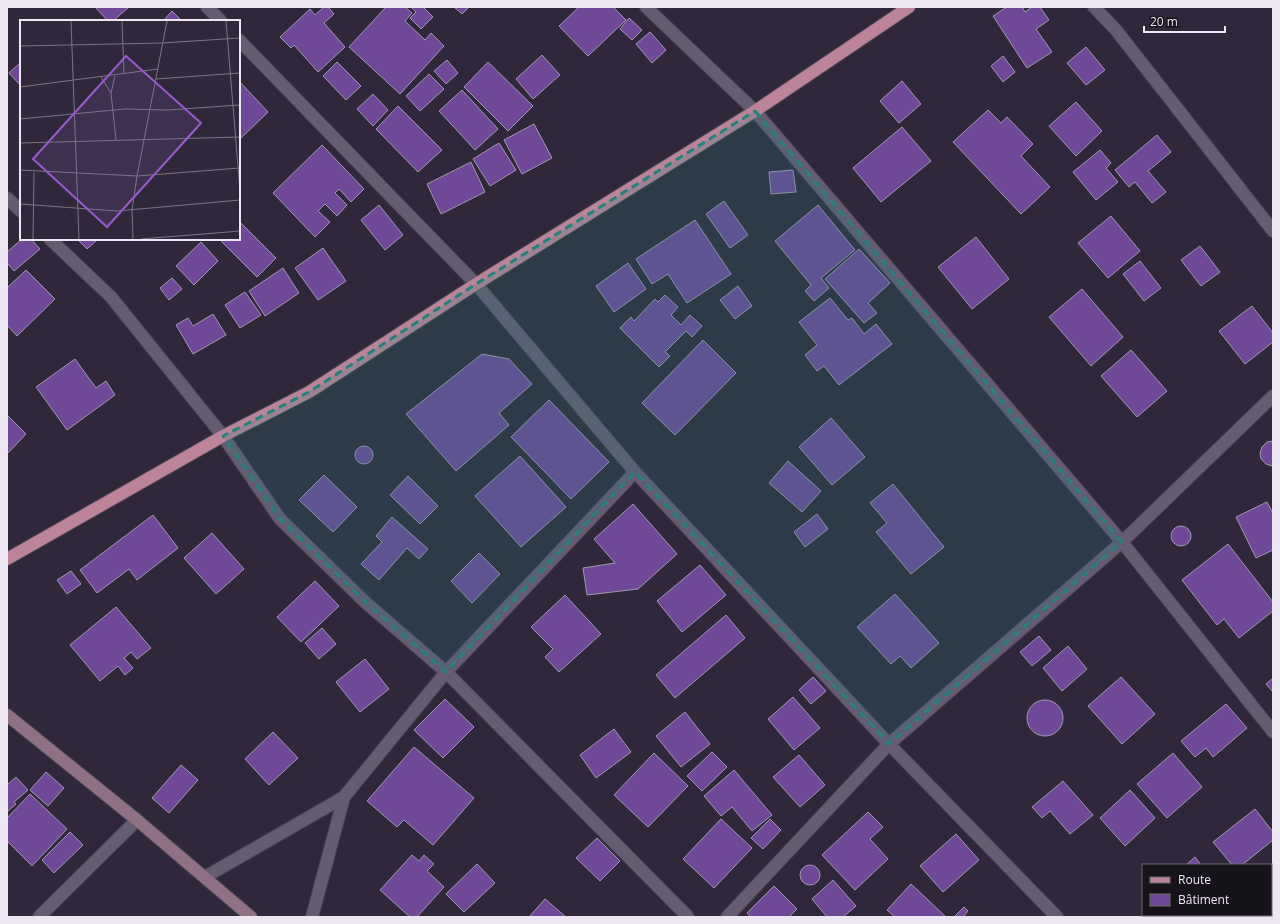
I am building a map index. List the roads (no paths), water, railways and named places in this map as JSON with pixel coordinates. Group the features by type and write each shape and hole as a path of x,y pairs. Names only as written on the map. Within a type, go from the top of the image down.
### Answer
{"main road":[{"path":"7,559 223,436 309,392 476,284 755,111 909,7"}],"street":[{"path":"207,7 220,20"},
{"path":"646,7 755,111 1122,542 1273,732"},
{"path":"1094,7 1116,30 1273,231"},
{"path":"240,41 476,284 635,472 889,744 1058,917"},
{"path":"7,198 20,210"},
{"path":"51,240 111,297 223,436 280,519 364,602 446,672 688,917"},
{"path":"726,917 889,744 1122,542 1273,396"},
{"path":"205,877 344,797 446,672 635,472"},
{"path":"7,715 137,820 251,917"},
{"path":"312,917 344,797"},
{"path":"39,917 137,820"}]}
